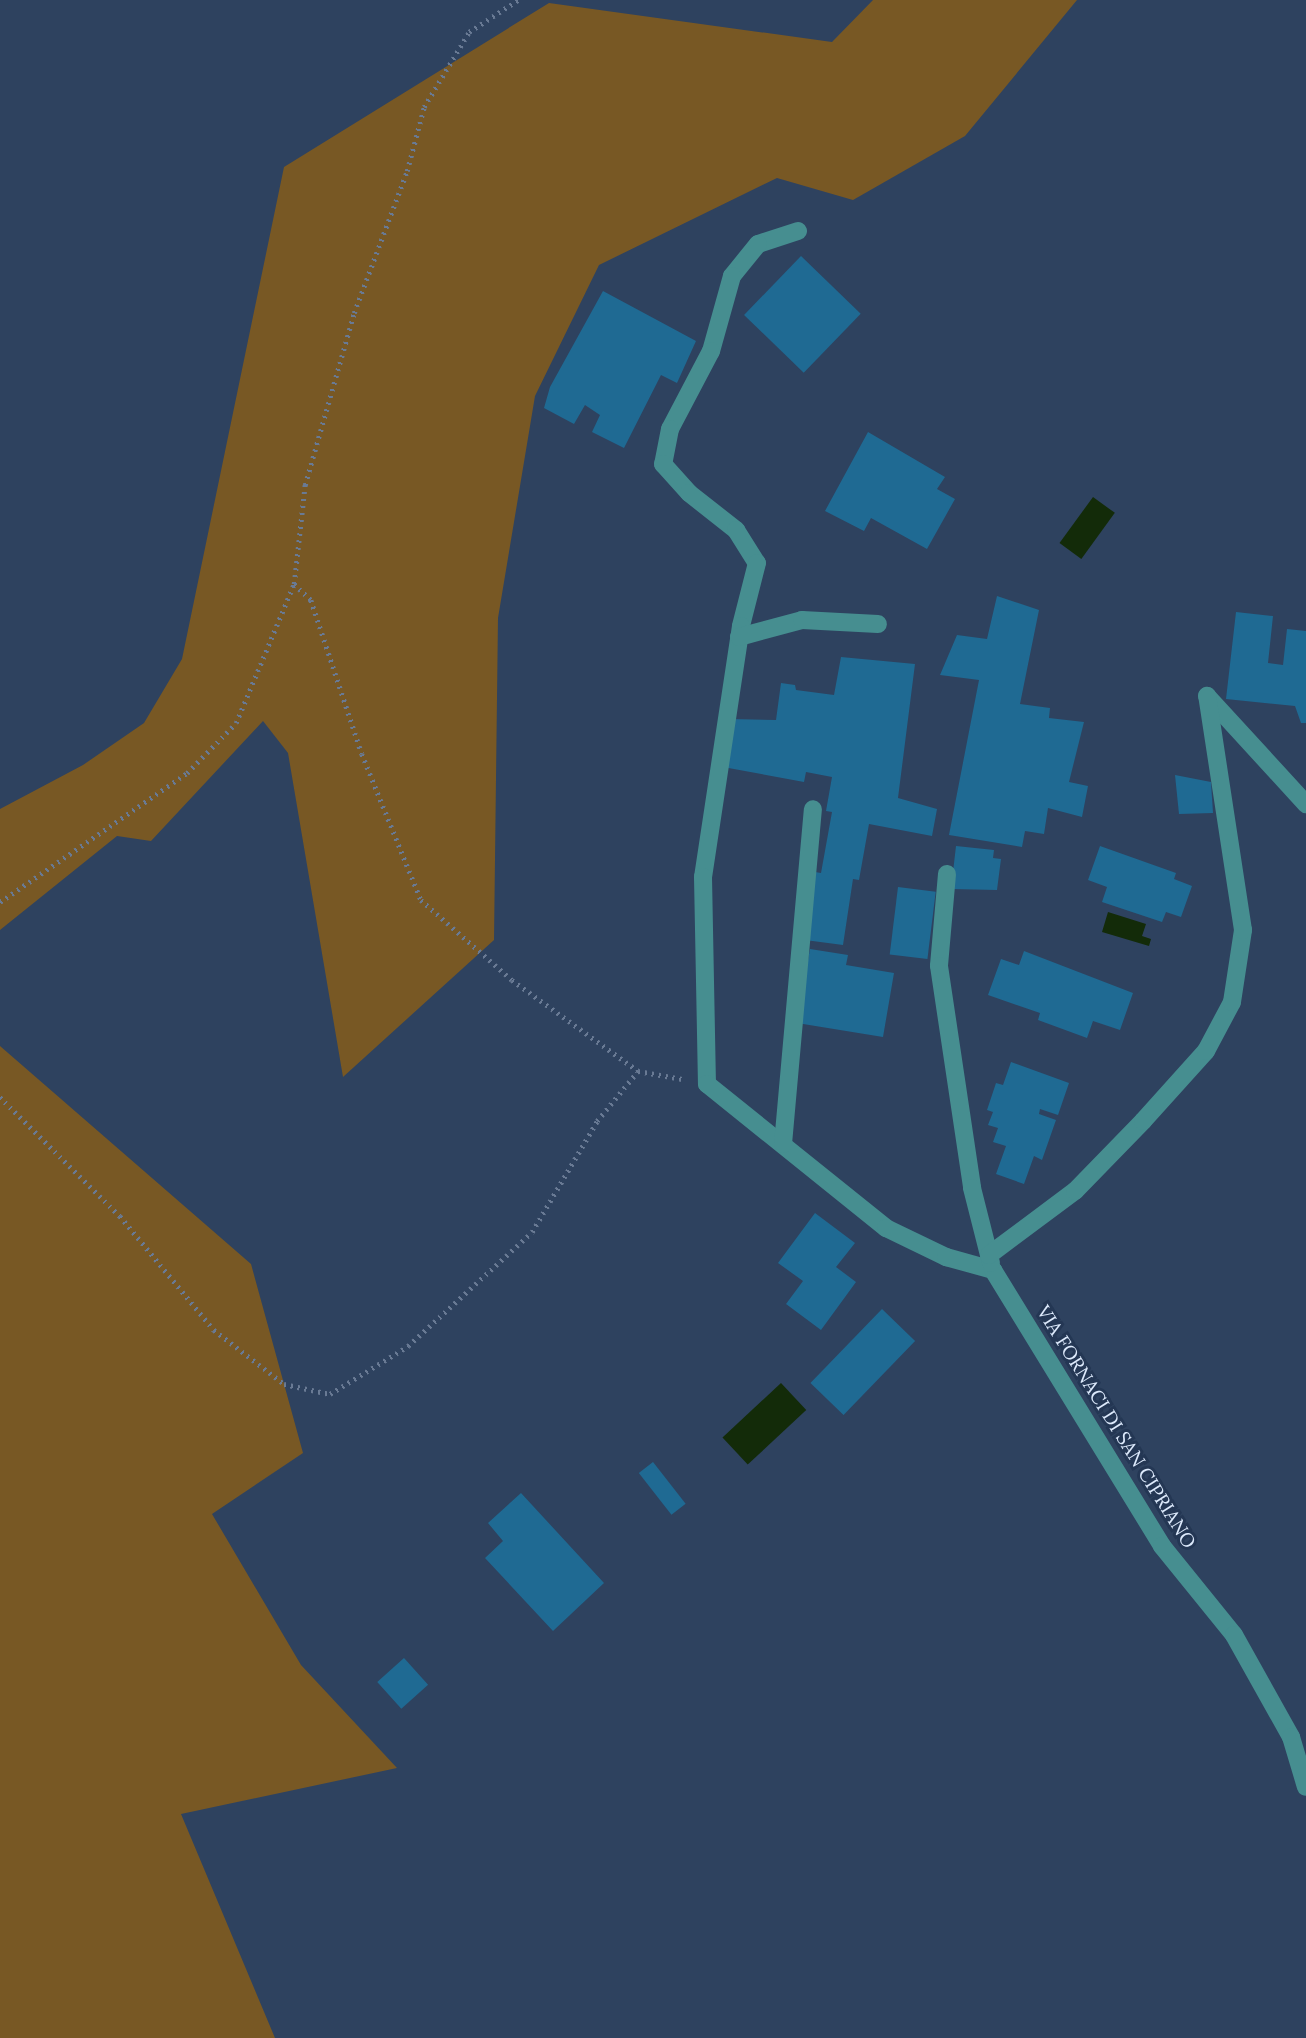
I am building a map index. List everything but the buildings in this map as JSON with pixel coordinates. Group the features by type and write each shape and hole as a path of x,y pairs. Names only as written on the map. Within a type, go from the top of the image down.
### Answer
{"street":[{"path":"798,231 758,244 732,276 711,351 670,429 663,464 688,493 737,530 757,563 739,637 703,877 707,1084 886,1228 946,1257 991,1262 1075,1191 1143,1121 1206,1051 1232,1002 1243,930 1207,696 1306,804"},
{"path":"739,637 802,620 877,624"},
{"path":"783,1144 813,809"},
{"name":"VIA FORNACI DI SAN CIPRIANO","path":"947,874 939,966 972,1188 991,1262 1162,1546 1234,1635 1291,1737 1306,1787"}],"path":[{"path":"0,902 187,773 236,723 294,584 305,485 355,313 407,171 424,107 469,32 518,0"},
{"path":"294,584 311,600 362,754 422,900 512,980 638,1071 707,1084"},
{"path":"0,1097 15,1106 120,1216 214,1330 284,1384 330,1394 408,1346 532,1232 597,1121 638,1071"}],"shaded area":[{"path":"873,0 1077,0 965,136 853,200 777,178 599,265 535,396 498,618 494,940 343,1077 288,753 263,721 151,841 117,836 0,930 0,809 83,765 144,723 182,659 284,167 549,3 832,42"},
{"path":"1093,497 1115,513 1081,559 1059,543"},
{"path":"1108,912 1146,924 1142,936 1151,939 1149,946 1102,932"},
{"path":"0,1046 251,1264 303,1453 212,1514 301,1665 397,1768 181,1814 275,2038 0,2038"},
{"path":"781,1383 806,1410 748,1465 722,1438"}]}
